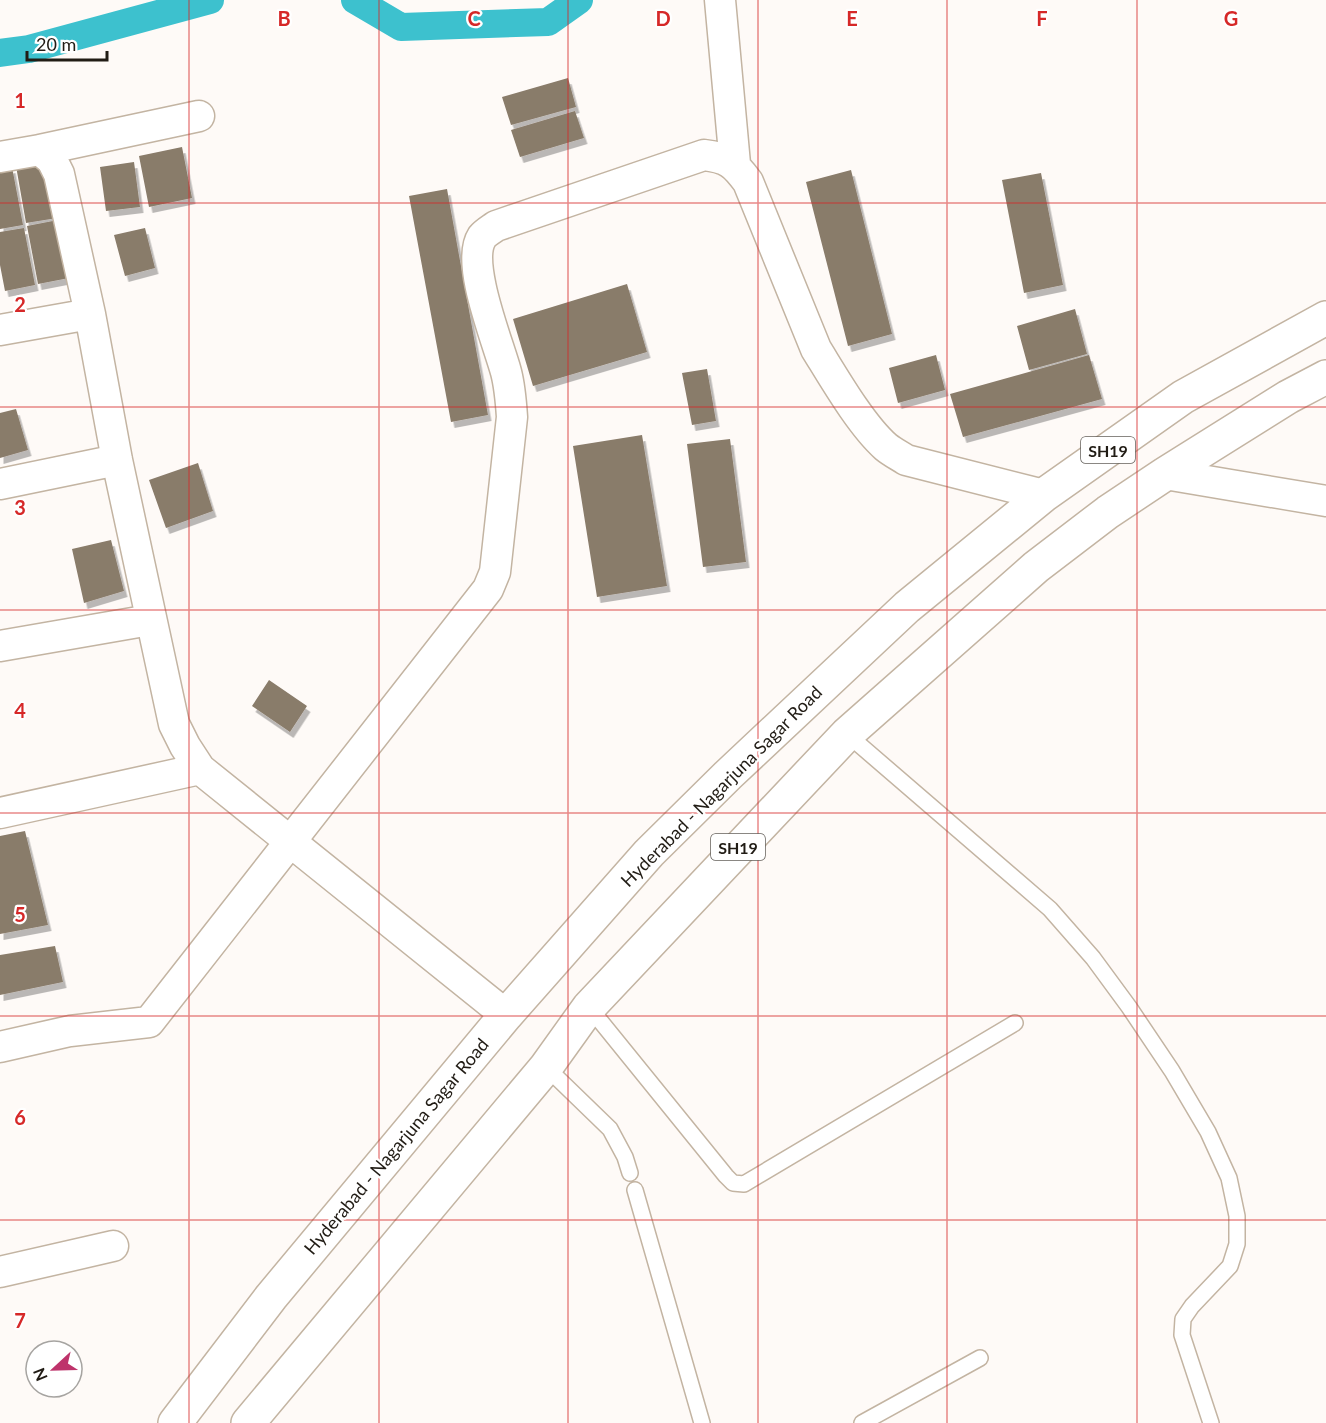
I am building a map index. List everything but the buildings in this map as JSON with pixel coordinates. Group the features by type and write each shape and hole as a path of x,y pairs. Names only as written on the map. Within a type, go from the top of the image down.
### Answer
{"main road":[{"name":"Hyderabad - Nagarjuna Sagar Road","path":"175,1423 270,1297 506,1015 649,853 728,775 907,608 1044,495 1183,397 1326,318"},
{"name":"SH19","path":"248,1423 546,1067 590,1007 847,734 1036,567 1108,512 1165,474 1326,377"}],"street":[{"path":"720,0 735,164 748,182 816,349 871,431 887,449 906,460 1044,495"},
{"path":"0,157 199,116"},
{"path":"40,150 52,159 59,174 90,314 150,620 174,724 185,746 200,769 506,1015"},
{"path":"0,1047 70,1031 149,1022 488,589 495,572 512,417 507,373 477,274 476,255 482,237 496,226 704,155 718,157 735,164"},
{"path":"0,330 90,314"},
{"path":"0,484 117,460"},
{"path":"1165,474 1326,501"},
{"path":"0,646 150,620"},
{"path":"0,813 200,769"},
{"path":"0,1272 113,1246"}],"lane":[{"path":"847,734 1050,909 1093,958 1130,1006 1208,1132 1229,1178 1238,1216 1237,1244 1230,1266 1192,1306 1183,1319 1182,1335 1211,1423"},
{"path":"590,1007 726,1176 733,1183 744,1184 1015,1023"},
{"path":"546,1067 610,1129 625,1156 630,1173"},
{"path":"635,1190 702,1423"},
{"path":"862,1423 980,1358"}],"waterway":[{"path":"0,53 29,49 210,0"},
{"path":"355,0 401,27 548,22 579,0"}]}
